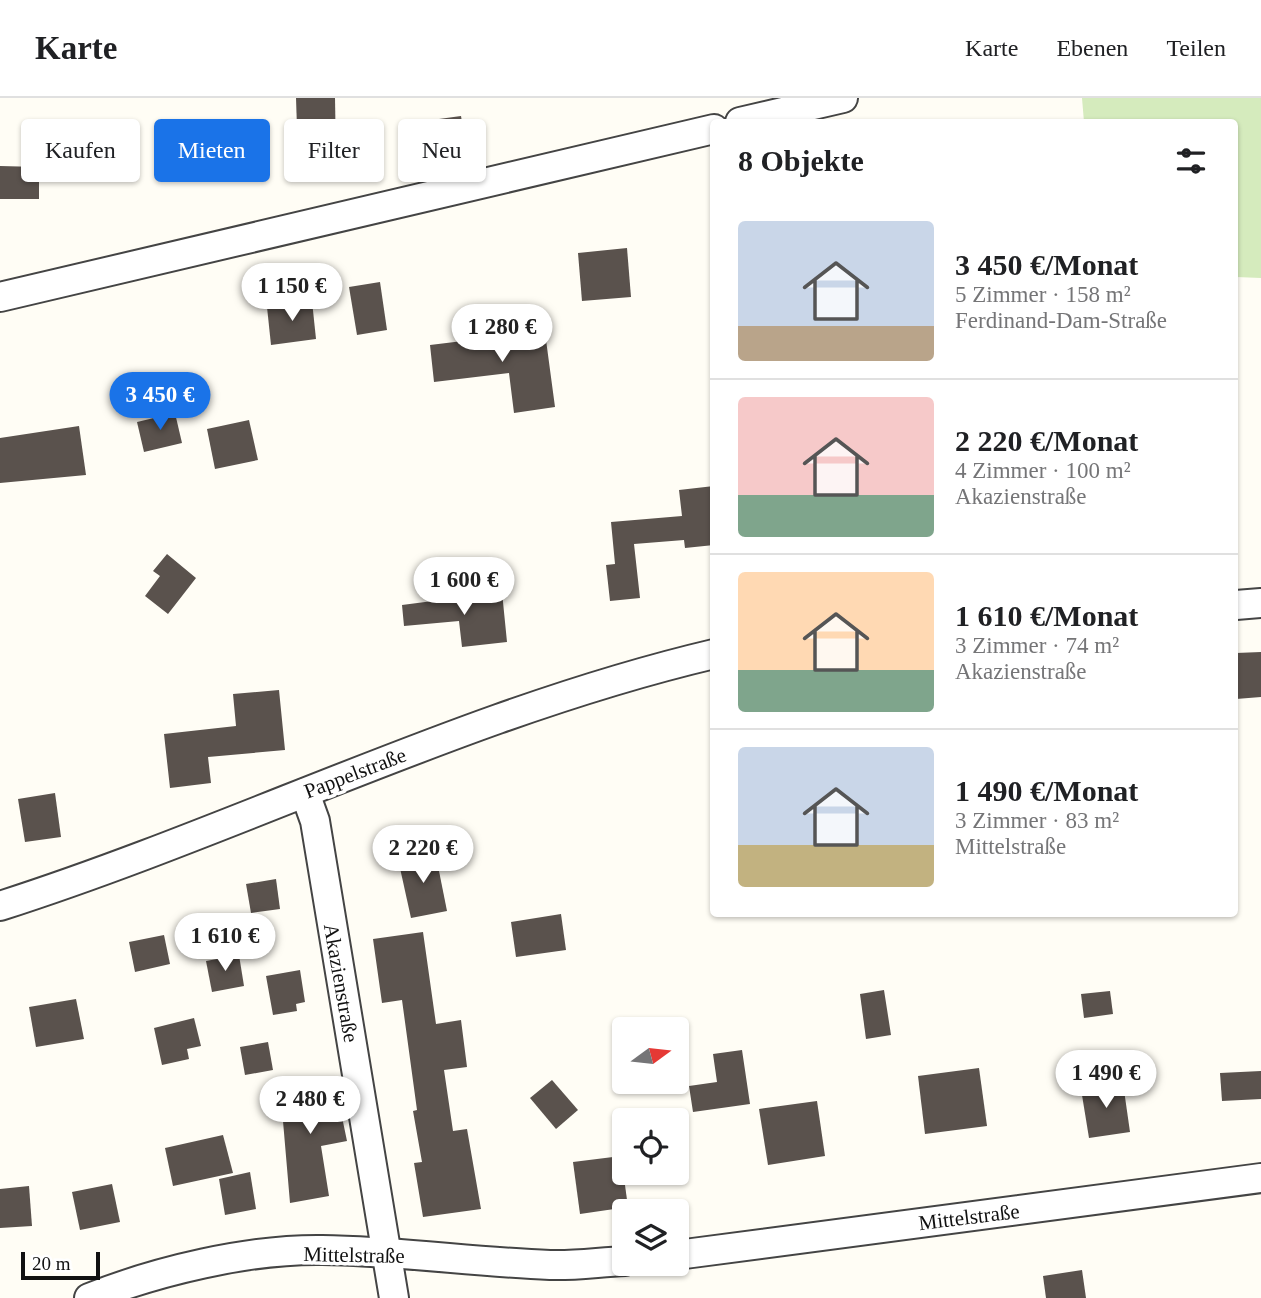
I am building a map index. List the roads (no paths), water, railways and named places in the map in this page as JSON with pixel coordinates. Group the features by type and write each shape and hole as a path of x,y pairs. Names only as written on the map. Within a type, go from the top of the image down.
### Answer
{"street":[{"path":"753,119 843,98"},
{"path":"0,297 710,130"},
{"path":"1238,605 1261,603"},
{"name":"Pappelstraße","path":"0,906 90,877 572,692 627,675 710,655"},
{"name":"Akazienstraße","path":"305,793 315,821 394,1298"},
{"name":"Mittelstraße","path":"689,1253 1261,1178"},
{"name":"Mittelstraße","path":"89,1298 118,1287 190,1268 245,1258 320,1250 554,1265 612,1262"}]}
